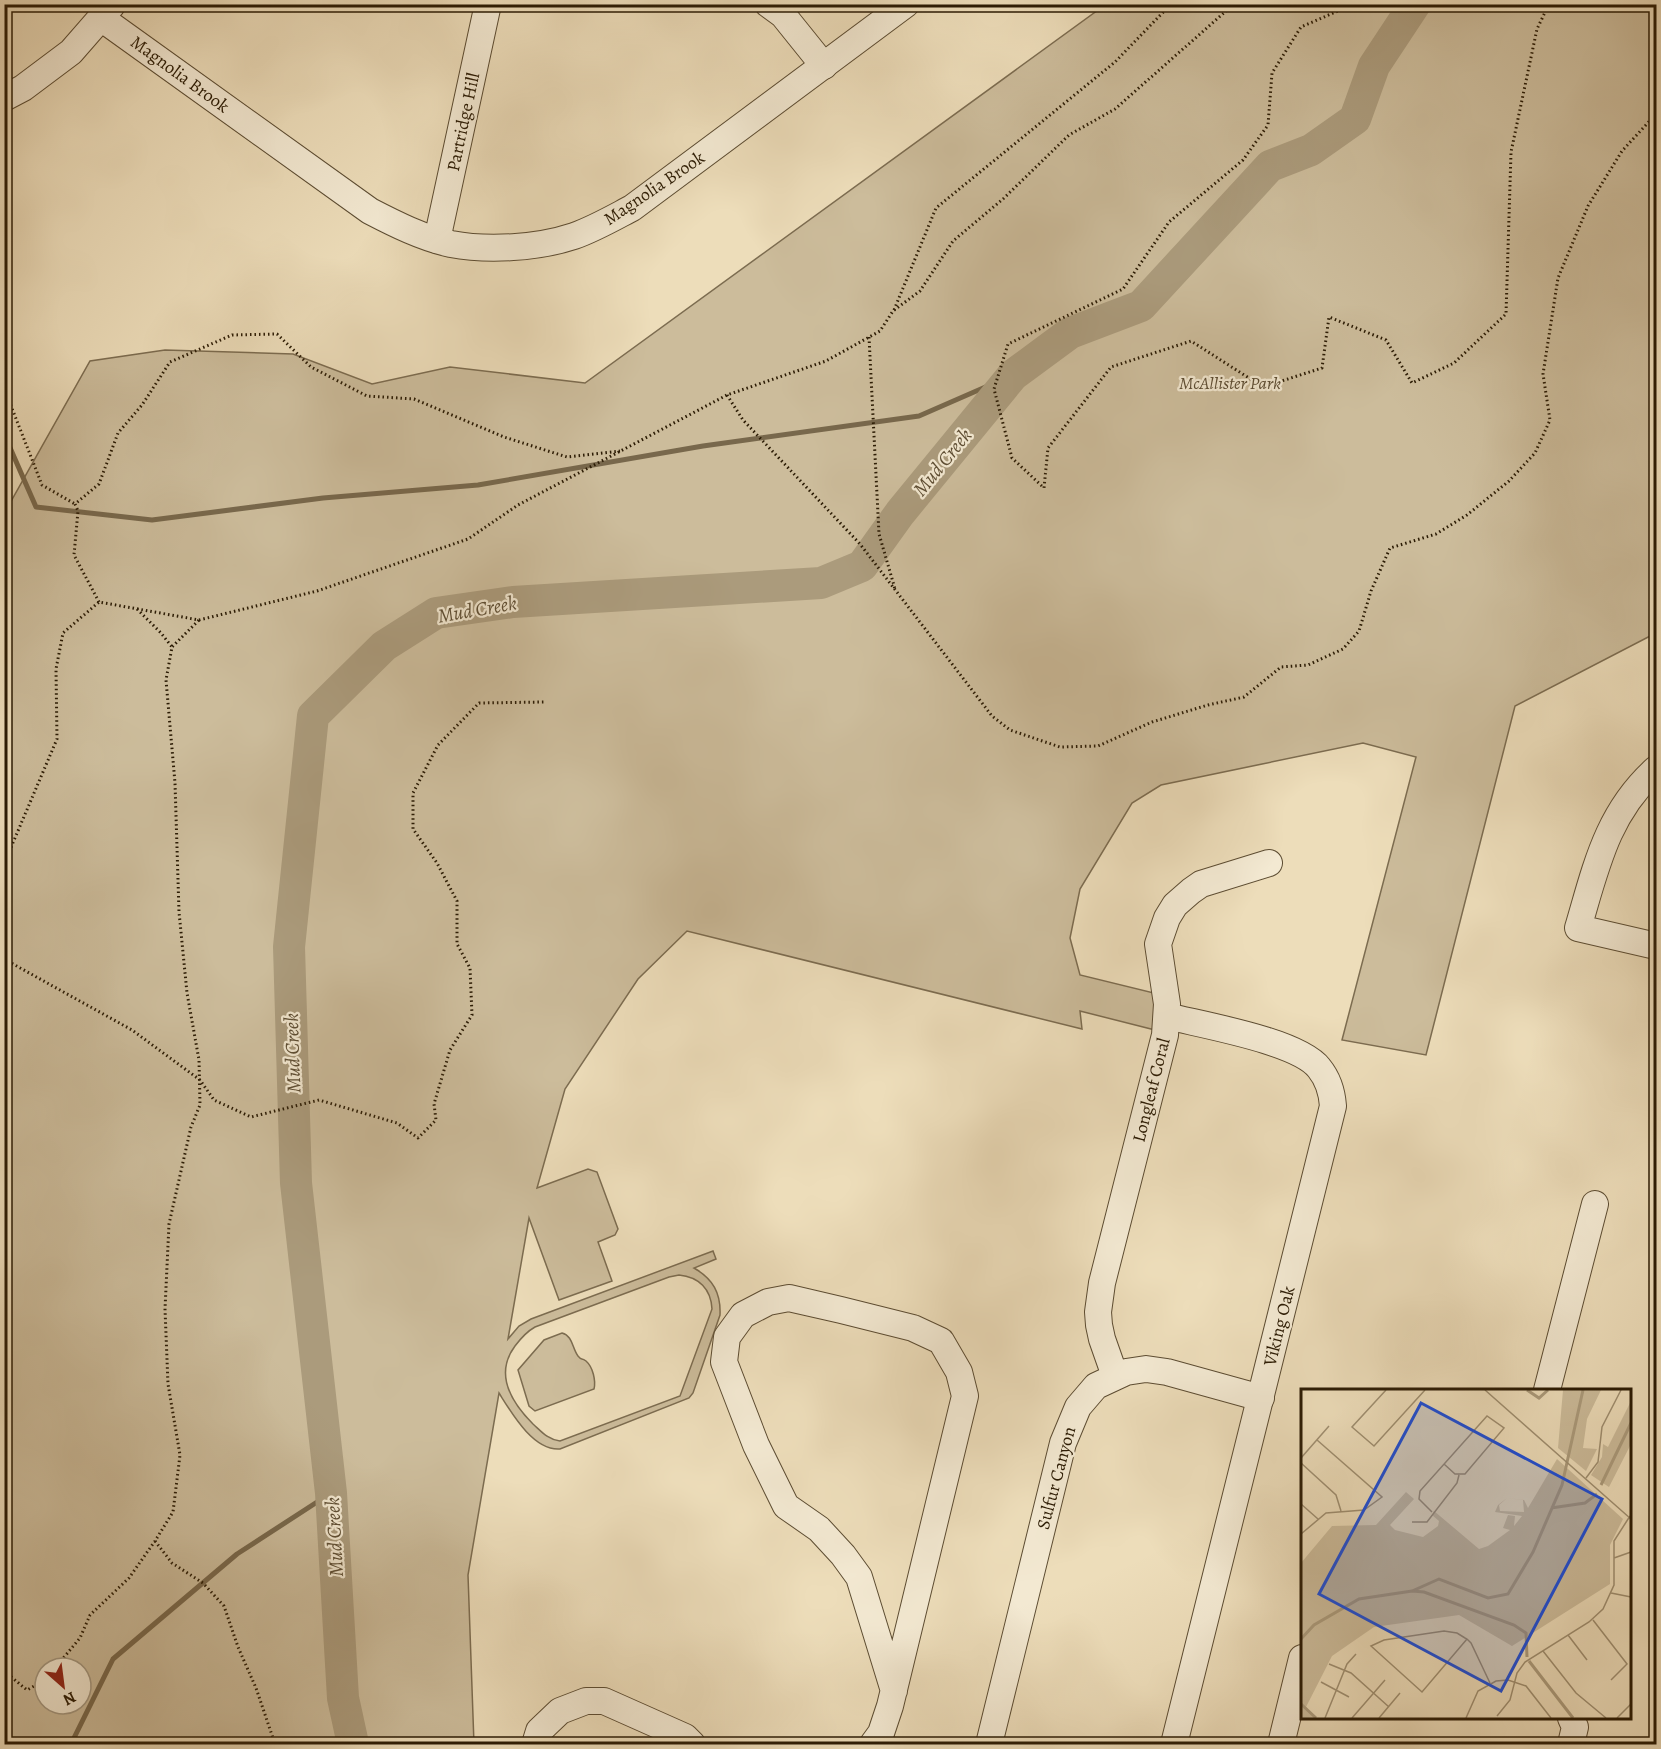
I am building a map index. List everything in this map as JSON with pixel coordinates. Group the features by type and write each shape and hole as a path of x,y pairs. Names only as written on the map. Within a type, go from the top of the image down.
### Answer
{"street":[{"name":"Partridge Hill","path":"437,240 488,4"},
{"path":"768,4 783,15 824,66"},
{"name":"Magnolia Brook","path":"107,11 370,211 393,223 437,240 452,244 497,248 526,246 572,237 632,208 906,4"},
{"path":"4,98 23,88 71,52 107,11"},
{"path":"1656,769 1628,800 1607,834 1578,928 1656,946"},
{"name":"Longleaf Coral","path":"1115,1376 1102,1339 1098,1312 1102,1283 1165,1035 1167,1016 1158,944 1167,918 1175,905 1191,891 1201,884 1269,863"},
{"name":"Viking Oak","path":"1167,1016 1277,1044 1304,1055 1318,1066 1327,1080 1332,1095 1331,1118 1174,1744"},
{"path":"1547,1389 1595,1204"},
{"path":"873,1744 881,1733 894,1691 965,1396 959,1372 941,1341 913,1328 789,1298 768,1302 743,1316 735,1326 727,1337 724,1362 756,1445 786,1506 819,1529 860,1577 894,1691"},
{"name":"Sulfur Canyon","path":"989,1744 1063,1443 1078,1407 1096,1386 1126,1372 1146,1369 1167,1372 1261,1398"},
{"path":"1281,1744 1301,1662"},
{"path":"535,1744 539,1731 560,1711 586,1701 604,1701 685,1737 692,1744"},
{"path":"1571,1719 1575,1727 1571,1744"}],"path":[{"path":"99,602 200,621 317,591 468,539 518,505 727,395 826,362 880,331 893,312 936,208 1116,63 1171,4"},
{"path":"893,312 920,291 953,241 1003,199 1069,135 1115,109 1234,4"},
{"path":"1354,4 1300,27 1272,73 1268,125 1243,160 1169,222 1123,290 1008,344 994,389 1012,458 1044,488 1048,448 1112,367 1191,341 1263,387 1322,368 1329,317 1386,340 1412,383 1454,363 1498,322 1506,314 1511,152 1537,29 1549,4"},
{"path":"1653,4 1653,40 1656,56"},
{"path":"727,395 743,420 860,544 992,717 1010,730 1060,747 1098,746 1152,722 1244,697 1281,668 1308,665 1343,649 1359,631 1371,591 1390,548 1436,534 1467,515 1509,481 1534,453 1550,420 1543,374 1558,278 1588,206 1622,151 1656,114"},
{"path":"75,504 99,484 118,433 141,405 170,362 232,335 277,334 311,367 367,396 414,399 504,437 567,457 622,451"},
{"path":"869,337 879,534 896,594"},
{"path":"4,388 42,485 75,504 78,511 74,555 99,602"},
{"path":"4,878 9,852 57,739 56,669 63,633 99,602"},
{"path":"137,609 172,647"},
{"path":"65,1656 80,1638 90,1615 129,1578 173,1512 180,1455 168,1384 165,1309 169,1224 191,1127 200,1105 200,1080 199,1060 187,993 179,912 175,783 166,680 172,647 200,621"},
{"path":"4,959 132,1030 200,1080 214,1100 251,1116 320,1100 397,1123 418,1138 436,1120 434,1104 450,1050 472,1015 470,968 457,944 457,901 436,863 413,829 413,793 438,746 479,704 545,702"},
{"path":"155,1541 172,1563 203,1583 224,1606 275,1744"},
{"path":"4,1671 27,1690 33,1687"}],"green space":[{"name":"McAllister Park","path":"1105,5 1656,5 1656,633 1515,706 1426,1055 1342,1040 1416,757 1363,743 1161,785 1132,803 1080,889 1070,938 1080,975 1154,993 1155,1030 1080,1011 1082,1029 687,931 638,979 565,1089 537,1188 588,1169 597,1172 618,1229 615,1235 598,1242 612,1281 559,1300 529,1218 508,1339 519,1326 531,1319 713,1251 716,1259 694,1268 714,1287 719,1300 720,1315 693,1393 689,1398 560,1449 550,1448 532,1437 516,1420 499,1393 468,1575 474,1744 5,1744 5,512 90,361 165,350 293,354 372,384 450,367 585,383","holes":["686,1276 703,1285 712,1309 680,1396 560,1441 548,1437 525,1416 508,1388 506,1377 509,1357 524,1335 535,1327 669,1277"]},
{"path":"562,1333 570,1339 578,1356 586,1361 592,1370 594,1389 535,1411 529,1406 518,1370 544,1340"}],"waterway":[{"name":"Mud Creek","path":"353,1744 343,1698 331,1493 296,1183 289,947 313,716 384,646 436,613 513,602 821,583 862,566 900,513 1013,375 1070,333 1141,306 1270,166 1311,150 1355,119 1374,66 1415,4"},
{"path":"4,434 36,507 152,520 323,498 478,485 703,446 919,416 1013,375"},
{"path":"71,1744 113,1659 237,1554 331,1493"}]}
